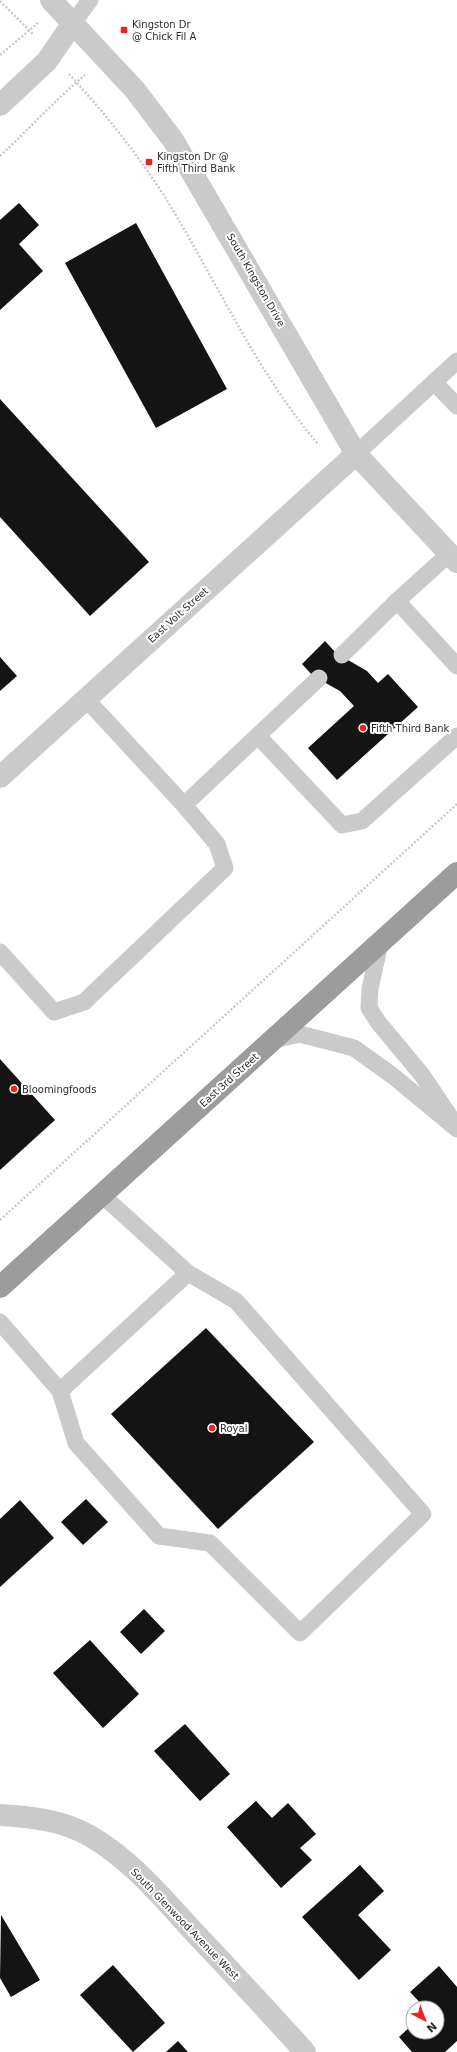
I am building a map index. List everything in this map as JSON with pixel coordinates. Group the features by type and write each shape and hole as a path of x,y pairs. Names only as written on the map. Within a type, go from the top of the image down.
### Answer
{"highway":[{"name":"East 3rd Street","path":"0,1287 457,873"}],"street":[{"name":"South Kingston Drive","path":"52,0 135,90 173,140 356,454 453,558"},
{"path":"0,105 52,54 73,23"},
{"name":"East Volt Street","path":"0,777 87,700 356,454"},
{"name":"South Glenwood Avenue West","path":"0,1815 38,1817 66,1825 90,1836 112,1851 162,1897 305,2052"}],"lane":[{"path":"73,23 90,0"},
{"path":"356,454 457,361"},
{"path":"434,382 457,406"},
{"path":"342,655 397,601 453,558"},
{"path":"397,601 457,666"},
{"path":"184,805 319,678"},
{"path":"0,952 54,1012 84,1002 226,868 217,844 184,805 87,700"},
{"path":"258,736 342,825 362,821 457,736"},
{"path":"380,943 370,989 369,1008 422,1075 457,1128"},
{"path":"273,1040 300,1034 354,1048 393,1076 457,1128"},
{"path":"0,1322 60,1391 76,1443 159,1536 210,1543 300,1633 423,1514 236,1301 188,1273 102,1195"},
{"path":"60,1391 188,1273"}],"path":[{"path":"0,1 52,54 136,154 163,195 287,406 340,468"},
{"path":"0,55 30,30"},
{"path":"0,156 76,82"},
{"path":"0,1220 457,804"}],"building":[{"path":"19,203 39,225 19,244 43,271 0,310 0,220"},
{"path":"136,223 227,389 156,428 65,263"},
{"path":"0,399 149,562 90,616 0,517"},
{"name":"Fifth Third Bank","path":"325,641 336,653 367,671 378,683 388,674 418,707 337,780 308,748 354,706 340,691 313,676 302,664"},
{"path":"0,657 17,676 0,691"},
{"name":"Bloomingfoods","path":"0,1059 55,1120 0,1170"},
{"name":"Royal","path":"206,1328 314,1442 218,1529 111,1414"},
{"path":"86,1499 108,1522 83,1545 61,1522"},
{"path":"20,1500 54,1538 0,1587 0,1519"},
{"path":"144,1609 165,1631 141,1654 120,1632"},
{"path":"90,1640 139,1694 103,1728 53,1673"},
{"path":"185,1724 230,1774 200,1801 154,1751"},
{"path":"256,1801 272,1818 288,1803 316,1834 300,1848 312,1860 281,1888 227,1827"},
{"path":"360,1865 384,1891 358,1915 391,1950 359,1980 302,1917"},
{"path":"1,1915 40,1980 11,1997 0,1978"},
{"path":"113,1965 165,2023 133,2052 80,1995"},
{"path":"439,1966 457,1987 457,2041 445,2052 412,2052 399,2037 405,2031 405,2040 445,2040 445,2000 418,2000 410,1992"},
{"path":"178,2041 188,2052 166,2052"}],"place":[{"name":"Kingston Dr @ Chick Fil A","path":"124,30"},
{"name":"Kingston Dr @ Fifth Third Bank","path":"149,162"},
{"name":"Fifth Third Bank","path":"363,728"},
{"name":"Bloomingfoods","path":"14,1089"},
{"name":"Royal","path":"212,1428"}]}
